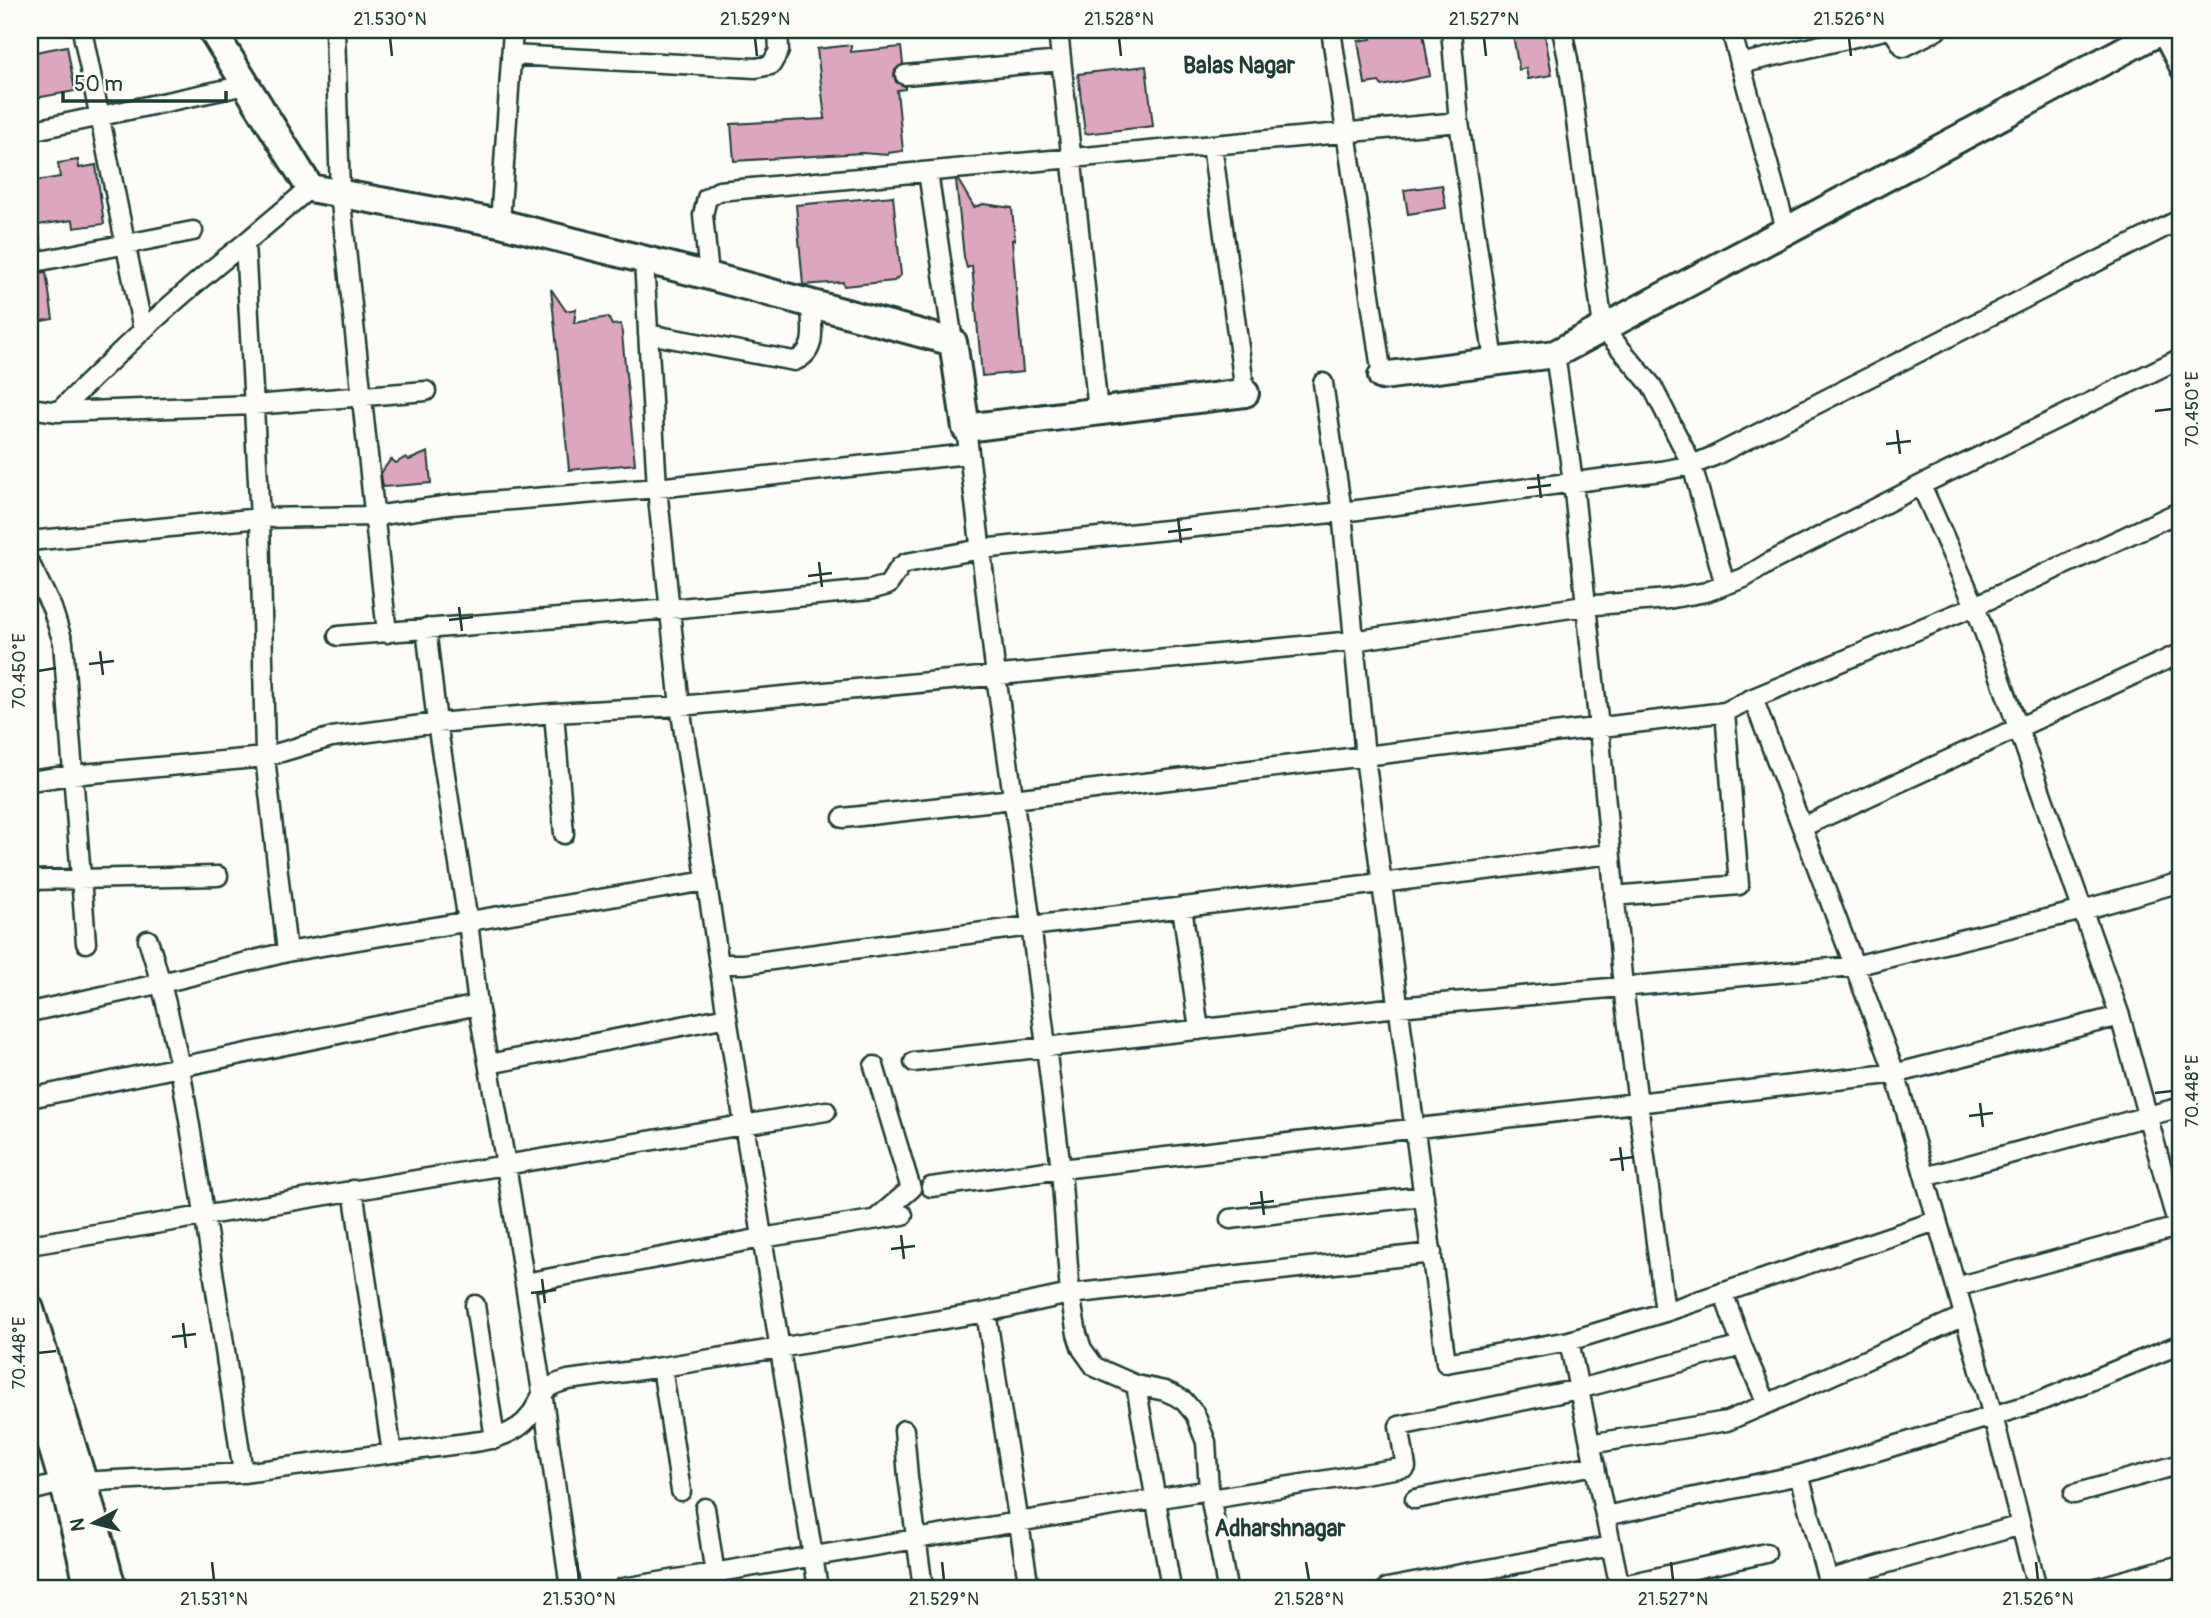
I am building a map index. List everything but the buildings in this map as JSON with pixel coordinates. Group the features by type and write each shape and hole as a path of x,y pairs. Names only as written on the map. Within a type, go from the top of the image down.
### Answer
{"street":[{"path":"82,30 144,330"},
{"path":"212,30 310,188 500,223 953,342"},
{"path":"335,30 340,193 387,632"},
{"path":"500,223 513,30"},
{"path":"511,55 756,68 771,65 779,51 778,30"},
{"path":"1058,30 1098,411"},
{"path":"1331,30 1382,376 1555,354 2161,30 2181,71"},
{"path":"1451,30 1459,122 1494,361"},
{"path":"1563,30 1603,328 1652,386 1692,465 1725,585"},
{"path":"1731,30 1786,229"},
{"path":"1740,64 1885,30"},
{"path":"1892,30 1904,47 1937,30"},
{"path":"905,75 1061,61"},
{"path":"30,131 246,85"},
{"path":"709,276 703,215 707,198 719,191 1459,122"},
{"path":"966,428 1245,393 1212,145"},
{"path":"928,172 966,428 996,676 1031,924 1061,1169 1070,1294 1077,1334 1087,1360 1095,1367 1136,1385 1176,1396 1195,1414 1206,1442 1210,1495 1227,1588"},
{"path":"58,412 205,274 310,188"},
{"path":"338,636 870,590 888,585 900,567 906,563 981,549 1342,512 1692,465 2181,219"},
{"path":"30,263 193,231"},
{"path":"245,243 260,518 265,757 287,952"},
{"path":"644,261 657,488 680,706 818,1588"},
{"path":"649,334 794,361 804,357 811,347 811,304"},
{"path":"1555,354 1573,482 1623,987 1665,1312"},
{"path":"30,781 265,757 332,737 437,723 680,706 1353,641 1584,606 1668,599 1706,592 1744,578 1921,485 2181,358"},
{"path":"1322,383 1342,512 1365,757 1447,1363 1569,1341 1665,1312 1936,1221"},
{"path":"30,408 58,412 254,405 426,391"},
{"path":"30,541 260,518 374,516 450,505 657,488 968,454"},
{"path":"1921,485 1975,606 2120,1016 2180,1230 1956,1287"},
{"path":"843,818 1725,712 1975,606 2181,511"},
{"path":"30,564 52,608 62,642 86,943"},
{"path":"426,628 478,1005 525,1283 570,1588"},
{"path":"1802,827 2181,653"},
{"path":"1753,698 1895,1073 1993,1416 2037,1588"},
{"path":"1614,896 1739,885 1725,712"},
{"path":"554,713 564,834"},
{"path":"720,964 744,964 1031,924 1610,855"},
{"path":"30,880 218,876"},
{"path":"30,1012 287,952 706,881"},
{"path":"915,1062 1398,1007 1854,967 2083,910 2181,882"},
{"path":"1182,907 1199,1030"},
{"path":"148,940 162,983 180,1066 243,1473"},
{"path":"30,1098 478,1005"},
{"path":"930,1187 1061,1169 1895,1073 2120,1016"},
{"path":"489,1065 727,1017"},
{"path":"874,1066 911,1189 878,1217"},
{"path":"1924,1177 2181,1107"},
{"path":"30,1245 826,1111"},
{"path":"353,1190 392,1452"},
{"path":"1230,1219 1424,1196"},
{"path":"525,1283 878,1217 903,1215"},
{"path":"30,1490 72,1482 243,1473 495,1438 523,1423 530,1416 542,1392 568,1380 779,1348 986,1312 1070,1294 1432,1253"},
{"path":"1723,1292 1767,1404"},
{"path":"475,1305 495,1438"},
{"path":"30,1309 72,1482 68,1500 89,1588"},
{"path":"986,1312 1029,1588"},
{"path":"1590,1444 1727,1421 1964,1316"},
{"path":"1569,1341 1619,1587 1766,1553"},
{"path":"1605,1516 1800,1475 2038,1402 2181,1344"},
{"path":"623,1588 716,1581 813,1557 1155,1499 1210,1495 1406,1466 1399,1426 1579,1389 1742,1346"},
{"path":"662,1367 681,1491"},
{"path":"30,1374 112,1588"},
{"path":"1136,1385 1171,1588"},
{"path":"904,1430 915,1540 923,1588"},
{"path":"2074,1494 2181,1464"},
{"path":"1415,1499 1595,1465"},
{"path":"1800,1475 1829,1584 2021,1525"},
{"path":"705,1508 716,1581"},
{"path":"1387,1588 1611,1546"},
{"path":"2096,1588 2181,1564"}],"district":[{"name":"Balas Nagar","path":"1239,65"},
{"name":"Adharshnagar","path":"1280,1528"}]}
